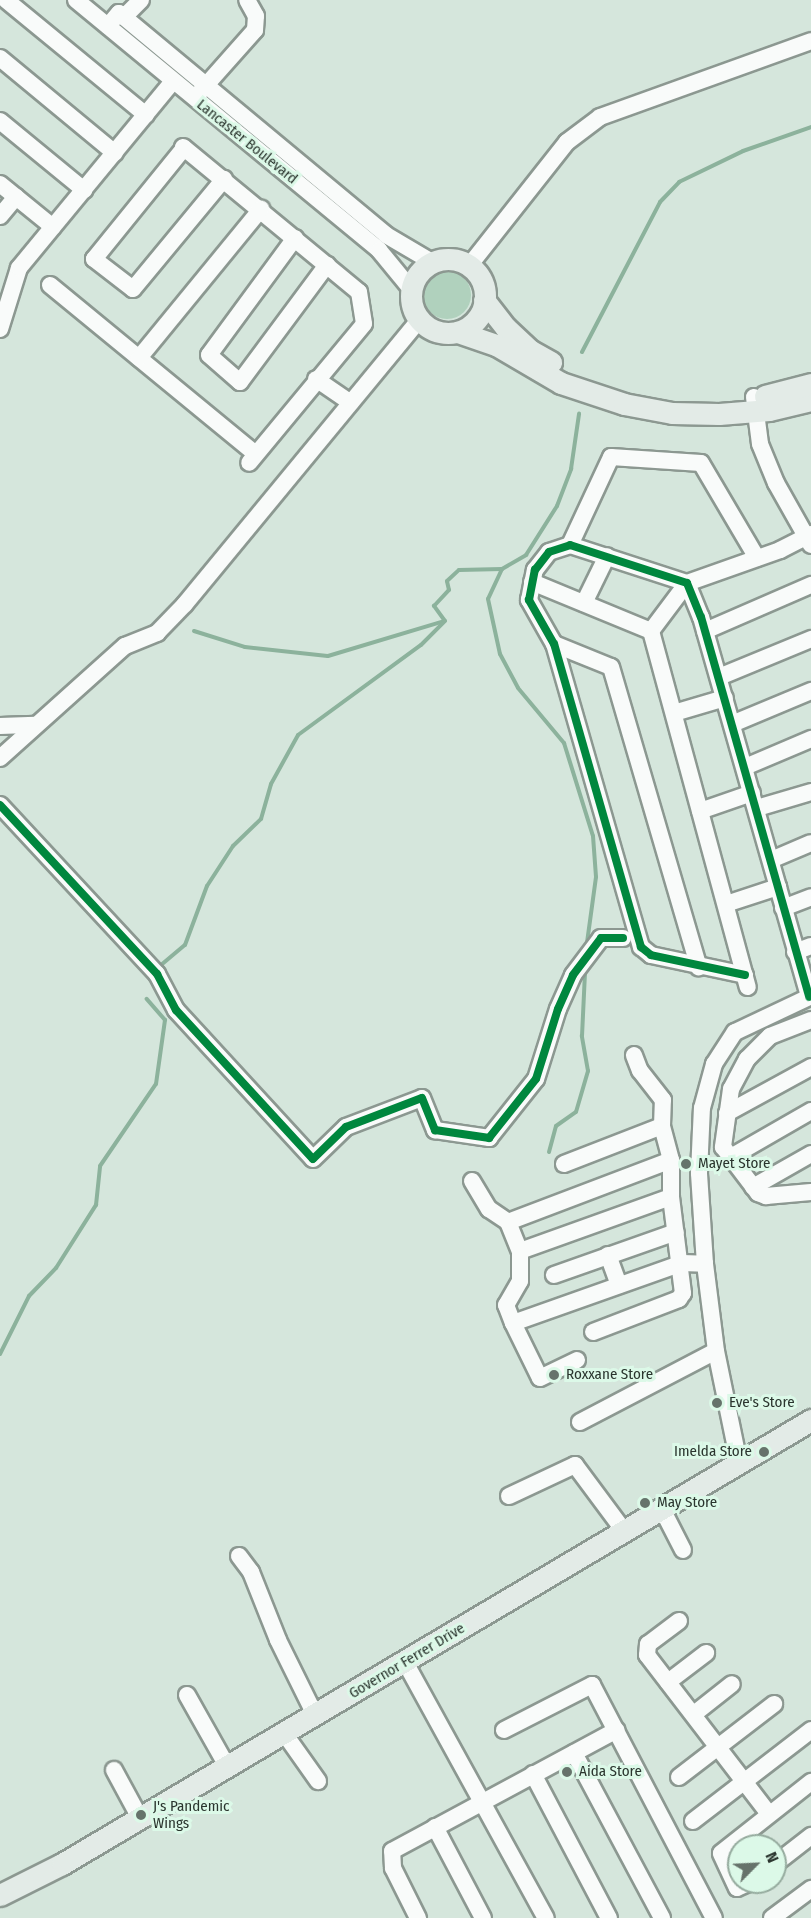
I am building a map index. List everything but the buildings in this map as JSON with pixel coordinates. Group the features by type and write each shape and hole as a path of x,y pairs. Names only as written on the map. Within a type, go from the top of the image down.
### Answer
{"main road":[{"path":"811,384 754,404 673,398 628,391 567,370 531,351 506,328 484,300 480,279 469,266 453,259 432,262 417,276 411,289 411,303 419,320 438,332 458,332 496,345 561,382 624,404 672,413 811,400"},
{"path":"458,332 476,320 484,300"},
{"name":"Governor Ferrer Drive","path":"0,1895 140,1818 811,1420"}],"street":[{"path":"6,0 146,115"},
{"name":"Lancaster Boulevard","path":"76,0 117,19 207,85 387,235 432,262"},
{"path":"117,19 141,0"},
{"path":"195,99 255,30 256,16 247,0"},
{"name":"Lancaster Boulevard","path":"117,19 173,81 379,250 411,289"},
{"path":"469,266 567,142 600,117 811,41"},
{"path":"0,58 114,153"},
{"path":"0,328 19,268 173,81"},
{"path":"0,121 84,190"},
{"path":"50,285 139,358 252,458 364,324 359,291 261,209 224,179 184,147 94,259 133,289 224,179"},
{"path":"0,184 53,227"},
{"path":"0,216 16,197"},
{"path":"139,358 261,209"},
{"path":"295,238 209,355 240,382 327,265"},
{"path":"0,758 125,646 157,633 185,604 419,320"},
{"path":"316,379 351,403"},
{"path":"651,631 687,583 810,538 776,483 760,444 754,404"},
{"path":"570,545 611,457 701,463 757,558"},
{"path":"651,631 746,981 651,955 641,947 554,644 528,600 535,570 549,552 570,545 687,583"},
{"path":"584,603 607,556"},
{"path":"532,582 651,631"},
{"path":"687,583 705,631 725,698 783,908 803,949 810,997 735,1032 714,1064 702,1108 699,1173 705,1264 716,1351 739,1463"},
{"path":"705,631 811,585"},
{"path":"718,677 811,639"},
{"path":"554,644 611,668 699,967"},
{"path":"732,724 811,691"},
{"path":"674,713 725,698"},
{"path":"0,726 36,725"},
{"path":"745,767 811,739"},
{"path":"700,811 811,792"},
{"path":"0,805 157,974 176,1010 313,1158 346,1127 422,1098 435,1130 489,1138 536,1079 573,975 601,938 623,938"},
{"path":"771,860 811,843"},
{"path":"726,904 778,887"},
{"path":"783,908 811,897"},
{"path":"811,1020 770,1036 747,1059 730,1089 723,1147 753,1187 766,1196 811,1192"},
{"path":"593,1332 679,1299 683,1293 682,1263 671,1197 671,1160 662,1126 663,1100 640,1071 634,1056"},
{"path":"727,1113 811,1067"},
{"path":"731,1157 811,1111"},
{"path":"564,1164 662,1126"},
{"path":"753,1187 811,1154"},
{"path":"508,1222 671,1160"},
{"path":"472,1180 489,1209 508,1222 520,1251 520,1281 506,1305 541,1379 577,1360"},
{"path":"520,1251 671,1197"},
{"path":"554,1275 676,1232"},
{"path":"608,1255 619,1286"},
{"path":"513,1323 682,1263 705,1264"},
{"path":"580,1422 716,1351"},
{"path":"508,1496 575,1465 624,1531"},
{"path":"662,1509 683,1551"},
{"path":"239,1556 251,1572 278,1640 315,1715"},
{"path":"679,1621 646,1649 668,1682 769,1814"},
{"path":"668,1682 706,1653"},
{"path":"405,1662 546,1918"},
{"path":"694,1714 732,1684"},
{"path":"504,1730 586,1685 596,1690 714,1918"},
{"path":"187,1695 227,1766"},
{"path":"679,1777 774,1704"},
{"path":"418,1918 390,1858 392,1851 617,1730"},
{"path":"693,1821 811,1730"},
{"path":"284,1732 318,1781"},
{"path":"574,1753 662,1918"},
{"path":"114,1770 140,1818"},
{"path":"533,1774 609,1918"},
{"path":"745,1834 811,1782"},
{"path":"435,1827 483,1918"},
{"path":"787,1855 811,1836"},
{"path":"727,1849 722,1853 727,1866"},
{"path":"772,1918 811,1889"}],"green space":[{"path":"442,271 452,271 464,278 471,290 471,300 464,312 452,319 442,319 427,308 423,300 423,290 434,275"}],"waterway":[{"path":"582,352 660,202 679,182 743,151 811,127"},
{"path":"194,631 245,647 328,656 445,621 434,606 449,590 447,581 459,570 502,569 526,555 557,506 571,469 579,414"},
{"path":"502,569 488,599 500,654 518,688 564,743 593,836 596,877 587,943"},
{"path":"161,965 185,945 207,886 233,846 261,819 271,784 298,735 421,645 444,622"},
{"path":"549,1152 556,1126 576,1112 588,1071 582,1036 585,972"},
{"path":"0,1354 29,1296 56,1268 96,1205 100,1166 156,1084 165,1020 147,999"}],"cycle path":[{"path":"745,975 651,955 641,947 554,644 529,600 535,570 549,552 570,545 687,583 701,617 809,997"},
{"path":"0,805 157,974 176,1010 313,1159 346,1127 422,1098 435,1130 489,1138 536,1079 558,1009 573,975 601,938 623,938"}],"place":[{"name":"Mayet Store","path":"686,1164"},
{"name":"Roxxane Store","path":"554,1375"},
{"name":"Eve's Store","path":"717,1403"},
{"name":"Imelda Store","path":"764,1452"},
{"name":"May Store","path":"645,1503"},
{"name":"Aida Store","path":"567,1772"},
{"name":"J's Pandemic Wings","path":"141,1815"}]}
